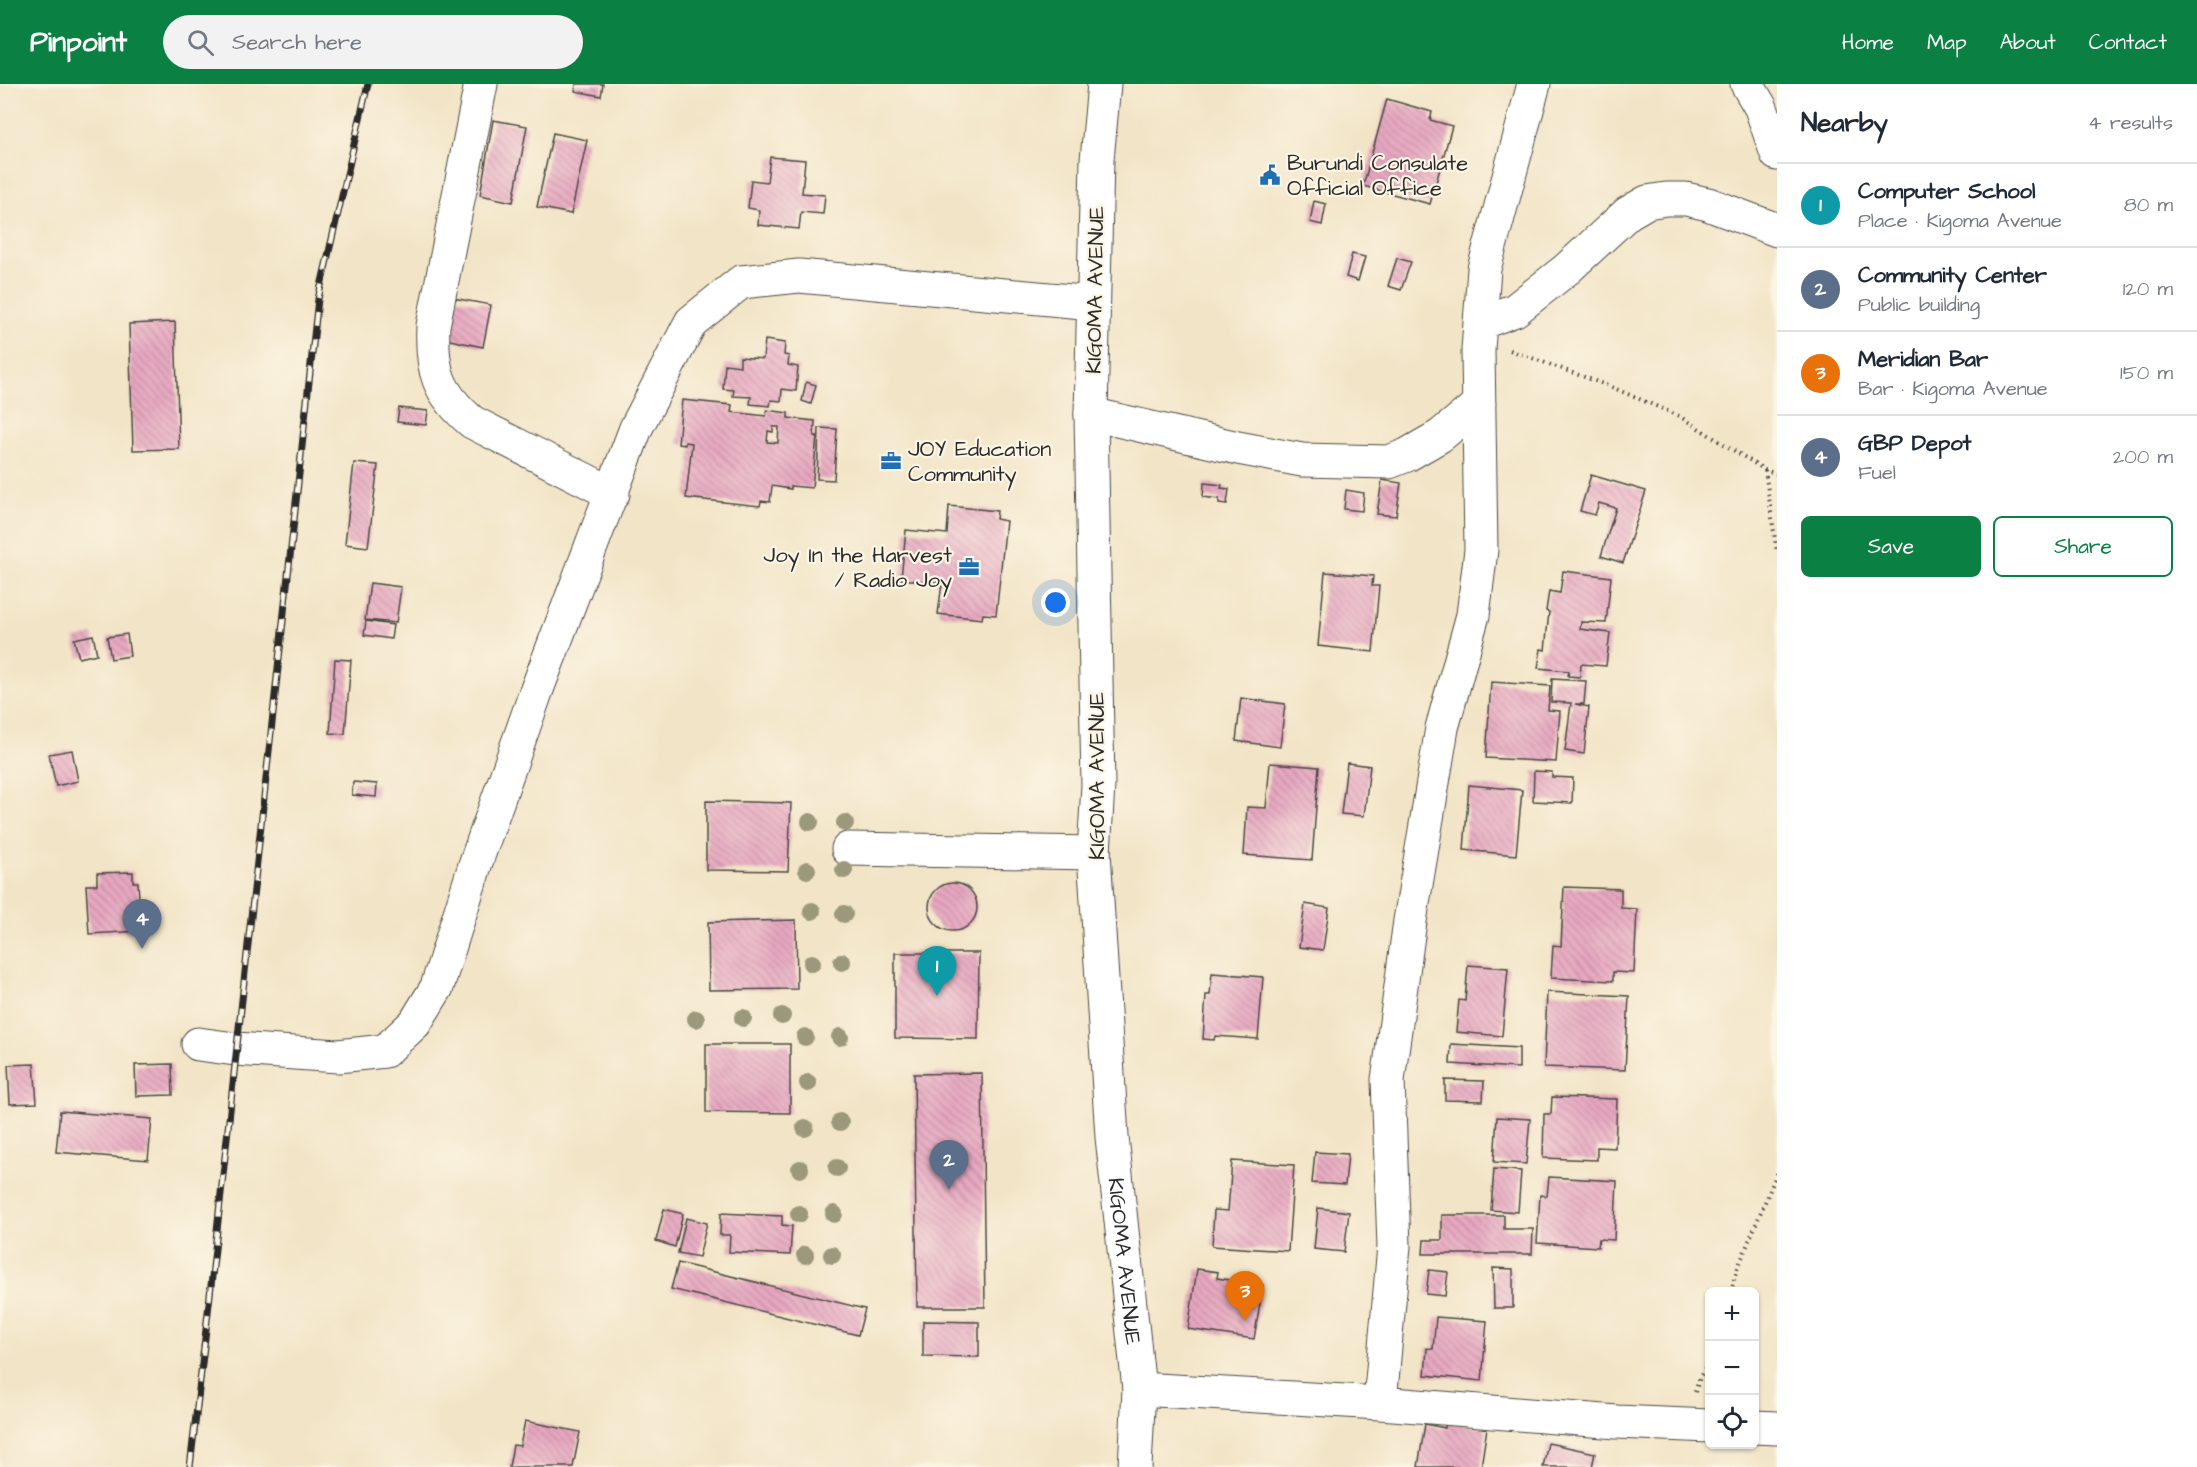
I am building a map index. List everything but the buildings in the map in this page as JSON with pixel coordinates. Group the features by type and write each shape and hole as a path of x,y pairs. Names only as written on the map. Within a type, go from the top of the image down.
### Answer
{"street":[{"path":"481,84 432,326 432,352 440,384 453,405 472,422 613,494"},
{"name":"KIGOMA AVENUE","path":"1104,84 1096,160 1091,414 1098,785 1094,853 1112,1137 1139,1389 1135,1467"},
{"path":"1380,1403 1394,1246 1388,1080 1410,921 1442,729 1473,615 1482,550 1479,404 1484,269 1534,84"},
{"path":"1747,84 1761,108 1777,154"},
{"path":"1480,331 1515,310 1567,269 1628,213 1647,202 1686,199 1708,204 1777,230"},
{"path":"198,1044 235,1049 338,1056 385,1051 415,1023 437,987 476,862 536,692 613,494 636,428 691,322 741,282 799,276 1093,303"},
{"path":"1091,414 1238,448 1302,460 1389,462 1407,455 1440,436 1479,404"},
{"path":"848,849 1094,853"},
{"path":"1139,1389 1380,1403 1617,1422 1705,1426"},
{"path":"1759,1427 1777,1428"}],"path":[{"path":"1480,331 1679,416 1765,470 1777,474"},
{"path":"1765,470 1777,553"},
{"path":"1732,1287 1777,1173"}],"railway":[{"path":"190,1467 318,299 368,84"}],"place":[{"name":"Burundi Consulate Official Office","path":"1270,175"},
{"name":"JOY Education Community","path":"891,461"},
{"name":"Joy In the Harvest / Radio Joy","path":"969,567"},
{"name":"GBP Depot","path":"142,949"},
{"name":"Computer School","path":"937,996"},
{"name":"Community Center","path":"949,1190"},
{"name":"Meridian Bar","path":"1245,1321"}]}
